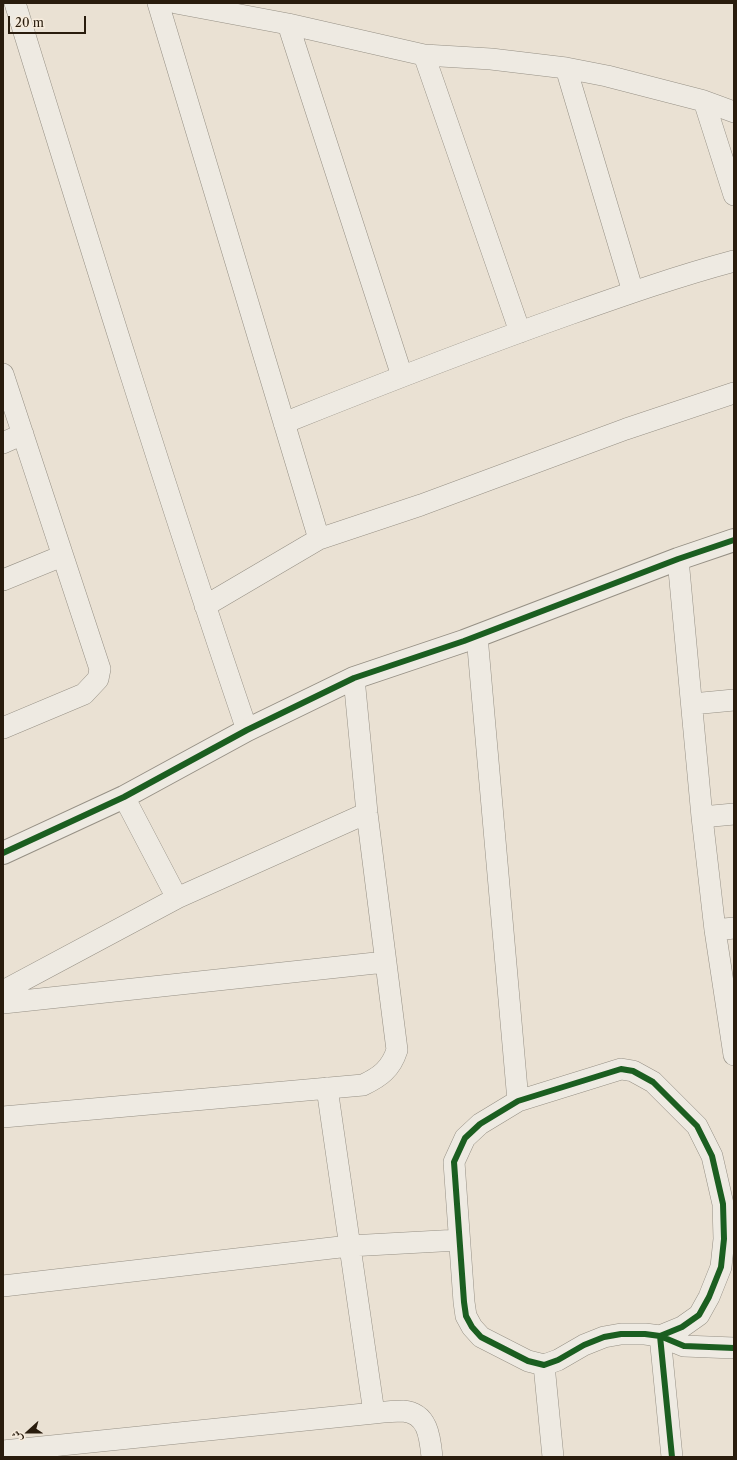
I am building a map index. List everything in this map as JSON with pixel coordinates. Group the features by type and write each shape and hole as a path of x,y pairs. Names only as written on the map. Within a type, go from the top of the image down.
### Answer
{"street":[{"path":"15,3 137,396 247,730"},
{"path":"158,3 319,539"},
{"path":"176,3 288,24 424,55 492,59 566,68 615,78 704,101 734,112"},
{"path":"288,24 402,376"},
{"path":"424,55 520,332"},
{"path":"566,68 633,292"},
{"path":"704,101 734,195"},
{"path":"284,423 402,376 520,332 686,274 734,261"},
{"path":"3,374 100,669 98,679 84,694 3,728"},
{"path":"205,606 319,539 421,505 626,429 734,393"},
{"path":"3,443 23,434"},
{"path":"3,853 124,798 247,730 354,678 477,636 678,559 734,540"},
{"path":"3,580 62,556"},
{"path":"678,559 702,817 724,929 734,1055"},
{"path":"477,636 518,1101"},
{"path":"3,1117 363,1085 377,1078 393,1062 397,1050 367,813 354,678"},
{"path":"692,704 734,700"},
{"path":"124,798 177,898"},
{"path":"3,992 177,898 367,813"},
{"path":"702,817 734,814"},
{"path":"3,1003 385,962"},
{"path":"660,1336 682,1328 699,1315 709,1297 721,1267 729,1203 712,1156 697,1126 653,1082 633,1071 621,1069 518,1101 480,1124 465,1138 459,1148 454,1162 466,1316 472,1327 481,1337 528,1361 544,1365 558,1360 584,1345 604,1337 621,1334 645,1334 660,1336 684,1346 734,1348"},
{"path":"327,1088 374,1413"},
{"path":"3,1286 349,1246 459,1240"},
{"path":"660,1336 672,1457"},
{"path":"544,1365 553,1457"},
{"path":"3,1451 404,1411 418,1416 426,1426 432,1457"}],"cycle path":[{"path":"3,853 124,797 247,730 354,678 464,641 678,559 734,540"},
{"path":"672,1457 660,1336 682,1327 699,1315 709,1297 721,1267 724,1239 723,1204 712,1156 697,1126 653,1082 633,1071 621,1069 518,1101 480,1124 465,1138 454,1162 464,1302 466,1316 472,1327 481,1337 528,1361 544,1365 558,1360 584,1345 604,1337 621,1334 645,1334 660,1336 684,1346 734,1348"}]}
